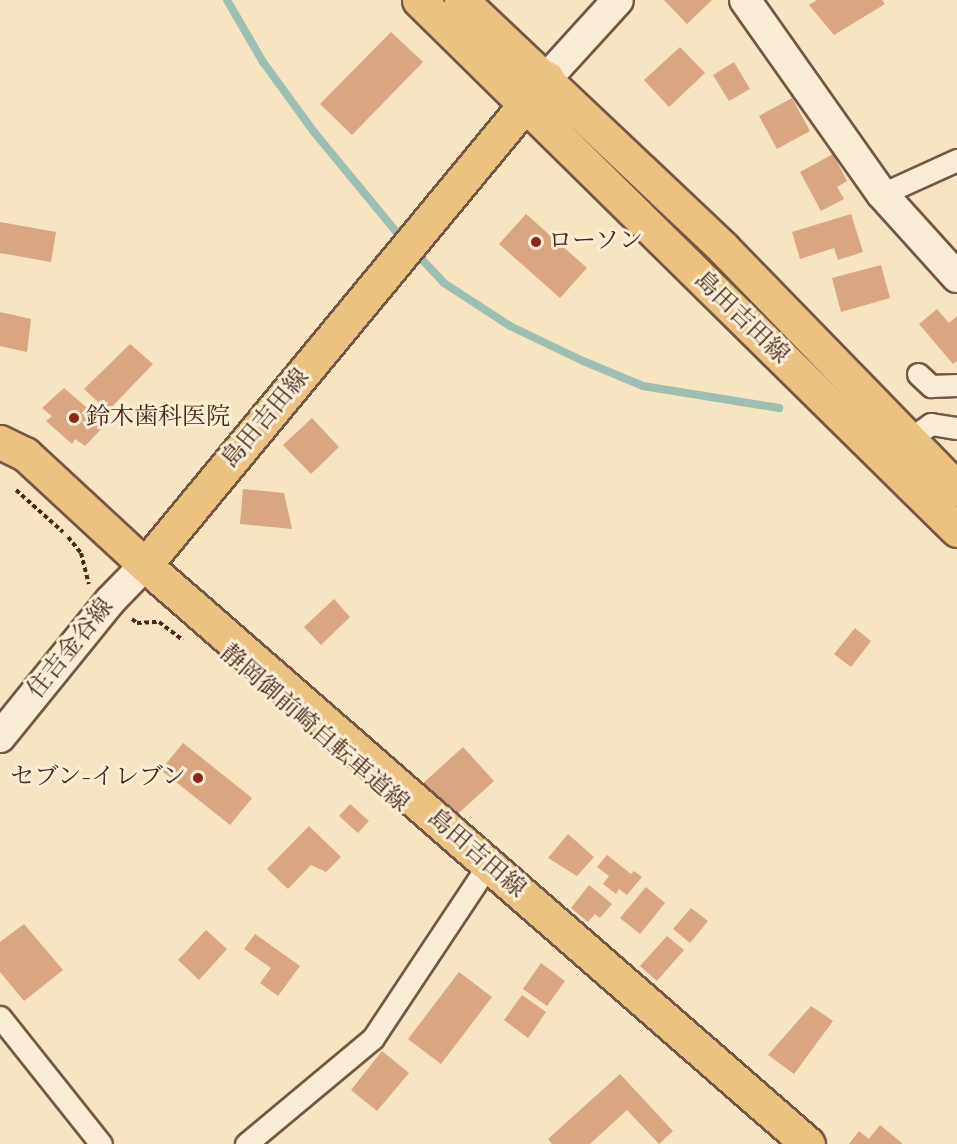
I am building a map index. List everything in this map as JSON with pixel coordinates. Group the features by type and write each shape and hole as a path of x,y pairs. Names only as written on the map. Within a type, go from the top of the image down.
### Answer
{"main road":[{"name":"島田吉田線","path":"419,0 957,530"},
{"name":"島田吉田線","path":"461,0 547,78 723,248 957,489"},
{"name":"島田吉田線","path":"145,564 547,78"},
{"name":"島田吉田線","path":"0,442 25,454 145,564 808,1144"}],"street":[{"path":"547,78 618,0"},
{"path":"745,0 882,194 957,277"},
{"path":"882,194 957,160"},
{"path":"918,374 931,386 957,384"},
{"path":"908,440 931,424 957,428"},
{"name":"住吉金谷線","path":"0,736 110,601 145,564"},
{"path":"246,1144 373,1038 488,865"},
{"path":"0,1017 101,1144"}],"path":[{"name":"静岡御前崎自転車道線","path":"16,490 72,541 85,563 87,582 137,623 159,622 186,643"}],"building":[{"path":"664,0 712,0 687,24"},
{"path":"817,0 882,0 885,4 834,35 809,5"},
{"path":"391,32 423,62 352,135 320,104"},
{"path":"680,47 705,73 669,107 644,80"},
{"path":"734,62 750,89 729,101 713,75"},
{"path":"792,98 810,131 777,149 759,116"},
{"path":"833,154 847,181 837,187 844,199 821,211 800,172"},
{"path":"526,214 587,268 560,298 499,244"},
{"path":"851,214 863,252 838,260 834,248 800,259 792,232"},
{"path":"0,222 56,232 51,262 0,253"},
{"path":"881,265 890,298 841,312 832,278"},
{"path":"937,309 949,323 957,316 957,361 953,364 919,324"},
{"path":"0,312 31,319 27,352 0,346"},
{"path":"130,344 153,364 108,411 84,389"},
{"name":"鈴木歯科医院","path":"64,388 106,424 85,446 75,439 72,444 46,421 52,416 42,408"},
{"path":"312,418 339,447 311,474 283,445"},
{"path":"243,489 284,493 292,529 240,524"},
{"path":"334,599 350,617 321,645 304,627"},
{"path":"855,628 871,641 851,667 834,654"},
{"path":"183,743 252,798 230,825 161,770"},
{"path":"463,747 494,781 451,820 420,786"},
{"path":"350,804 369,821 358,833 339,816"},
{"path":"309,826 341,857 326,872 311,865 288,889 267,869"},
{"path":"568,834 594,857 577,876 548,858"},
{"path":"607,855 631,874 634,871 642,877 627,895 619,889 616,894 603,884 609,876 597,867"},
{"path":"589,885 612,904 600,918 595,914 588,922 571,908"},
{"path":"646,887 665,903 640,934 620,918"},
{"path":"691,908 708,921 690,943 673,929"},
{"path":"24,924 63,970 24,1001 0,972 0,942"},
{"path":"206,930 227,949 199,980 178,960"},
{"path":"255,934 300,966 278,996 260,983 271,968 244,949"},
{"path":"667,936 684,950 657,981 640,966"},
{"path":"541,963 565,981 547,1006 523,989"},
{"path":"459,972 492,997 441,1064 408,1039"},
{"path":"522,995 546,1012 528,1038 504,1020"},
{"path":"811,1006 833,1021 794,1074 768,1055"},
{"path":"382,1051 409,1073 377,1111 351,1090"},
{"path":"620,1074 673,1131 659,1144 627,1110 590,1144 552,1144 548,1139"},
{"path":"880,1125 903,1144 849,1144 859,1131 869,1139"}],"waterway":[{"path":"227,0 263,62 314,132 403,240"},
{"path":"414,251 444,283 510,326 583,361 643,386 779,408"}],"place":[{"name":"ローソン","path":"536,242"},
{"name":"鈴木歯科医院","path":"74,418"},
{"name":"セブン-イレブン","path":"198,778"}]}
